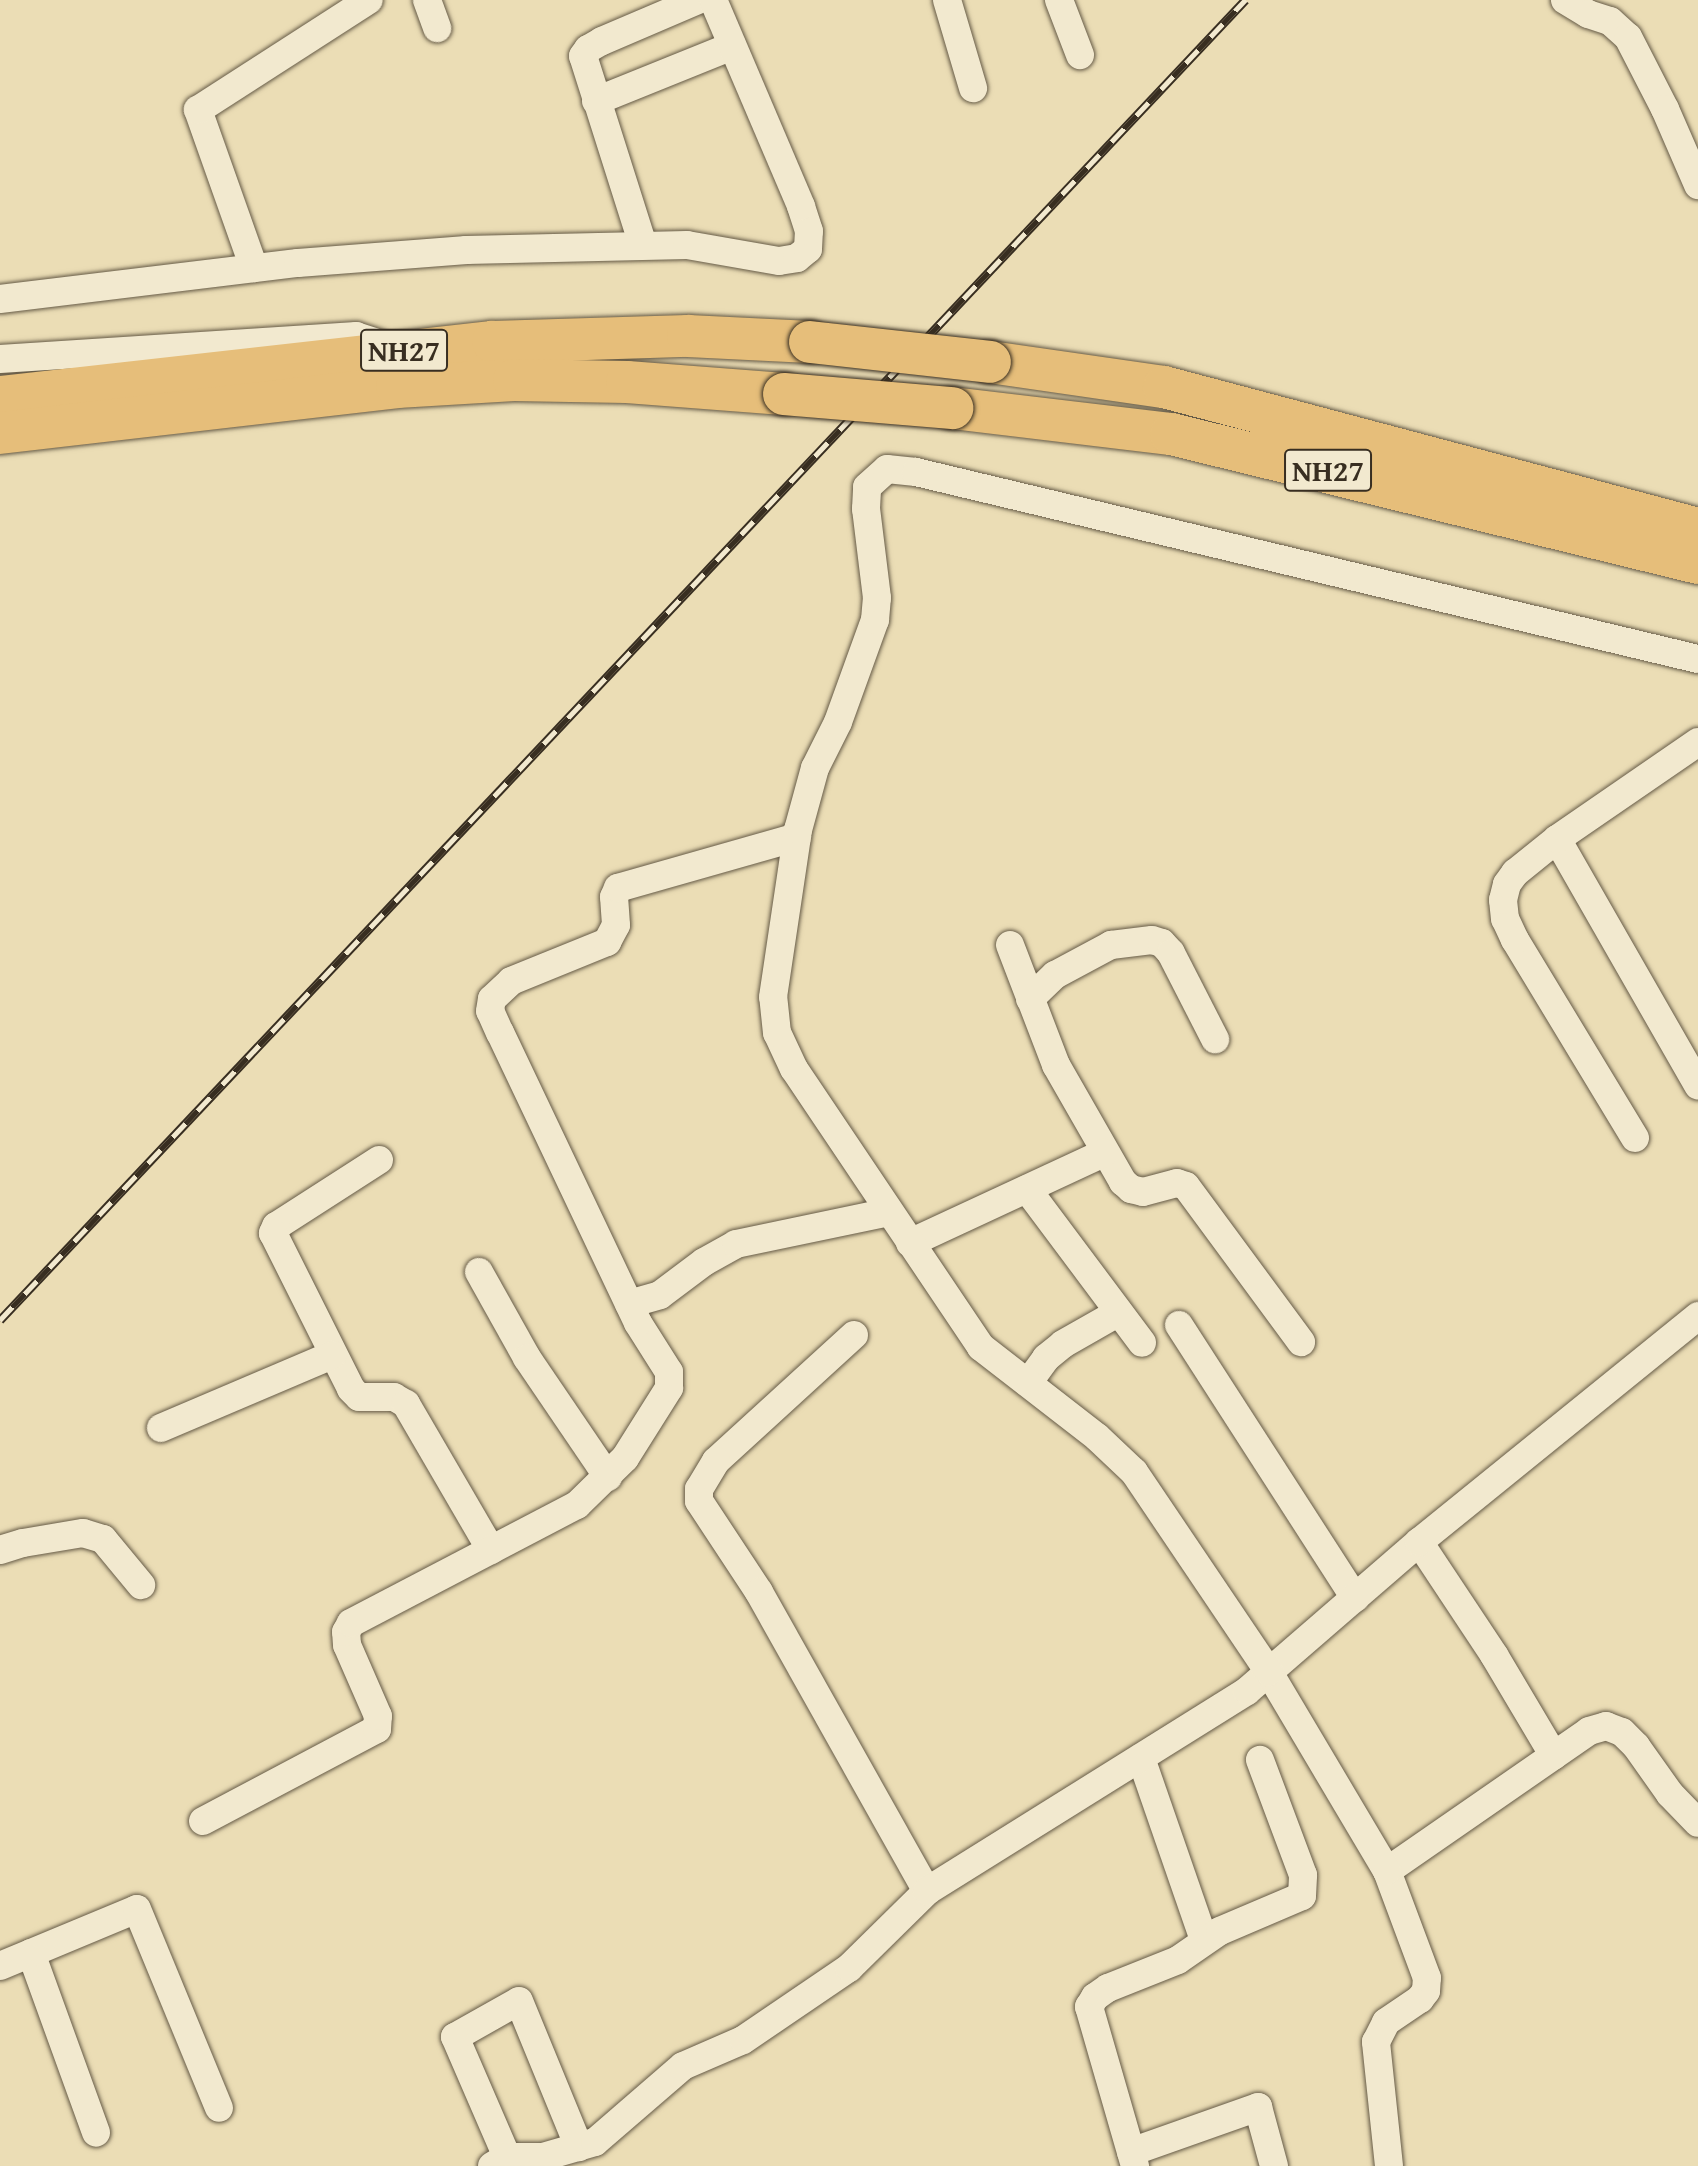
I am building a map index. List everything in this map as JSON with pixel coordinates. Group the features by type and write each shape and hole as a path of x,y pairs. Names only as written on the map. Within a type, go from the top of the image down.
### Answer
{"highway":[{"name":"NH27","path":"0,397 397,350 588,337 688,336 810,342 990,362 1164,387 1698,529"},
{"name":"NH27","path":"0,433 397,387 514,380 627,382 784,394 952,408 1171,434 1698,563"}],"street":[{"path":"254,268 198,110 369,0"},
{"path":"427,0 437,28"},
{"path":"643,245 583,56 588,49 698,0"},
{"path":"0,299 254,268 466,250 687,245 779,261 797,258 808,249 809,231 801,206 713,0"},
{"path":"947,0 973,88"},
{"path":"1059,0 1080,55"},
{"path":"1565,0 1588,14 1610,21 1628,37 1665,109 1698,185"},
{"path":"596,101 732,46"},
{"path":"0,359 356,336 397,350"},
{"path":"1389,2166 1376,2042 1386,2022 1420,1999 1426,1991 1427,1978 1387,1871 1269,1672 1134,1472 1097,1437 981,1347 794,1069 777,1033 773,997 797,837 815,768 838,722 875,620 877,583 866,509 867,487 887,469 916,472 1698,659"},
{"path":"1635,1138 1505,919 1503,900 1507,884 1557,839 1698,742"},
{"path":"203,1821 377,1729 378,1716 347,1645 351,1623 577,1505 608,1477 657,1411 671,1380 665,1362 629,1304 500,1033 490,1011 492,999 511,981 607,942 616,925 614,897 618,888 797,837"},
{"path":"1557,839 1698,1085"},
{"path":"1030,999 1055,975 1111,945 1152,940 1162,943 1171,953 1215,1039"},
{"path":"1010,945 1056,1065 1104,1153 1131,1189 1143,1192 1177,1183 1186,1186 1301,1342"},
{"path":"910,1243 1104,1153"},
{"path":"379,1160 276,1226 273,1233 332,1355 359,1397 394,1397 406,1404 491,1550"},
{"path":"1027,1189 1142,1343"},
{"path":"629,1304 660,1295 736,1244 889,1212"},
{"path":"479,1272 527,1358 608,1477"},
{"path":"1028,1383 1046,1358 1063,1344 1119,1312"},
{"path":"579,2147 519,2001 455,2037 500,2162 543,2157 579,2147 595,2142 683,2066 743,2040 849,1968 927,1891 1247,1691 1419,1542 1698,1316"},
{"path":"1179,1325 1355,1598"},
{"path":"854,1335 716,1461 699,1489 699,1501 759,1592 927,1891"},
{"path":"161,1428 332,1355"},
{"path":"0,1550 83,1533 103,1539 141,1585"},
{"path":"1419,1542 1494,1655 1554,1756"},
{"path":"1387,1871 1589,1731 1615,1727 1636,1746 1670,1794 1698,1823"},
{"path":"1141,1758 1204,1940"},
{"path":"1260,1760 1303,1875 1304,1890 1295,1902 1237,1923 1204,1940 1178,1960 1108,1988 1095,1997 1089,2007 1133,2159 1258,2107 1274,2166"},
{"path":"0,1966 137,1909 219,2108"},
{"path":"31,1953 96,2133"}],"railway":[{"path":"0,1320 1245,0"}]}
